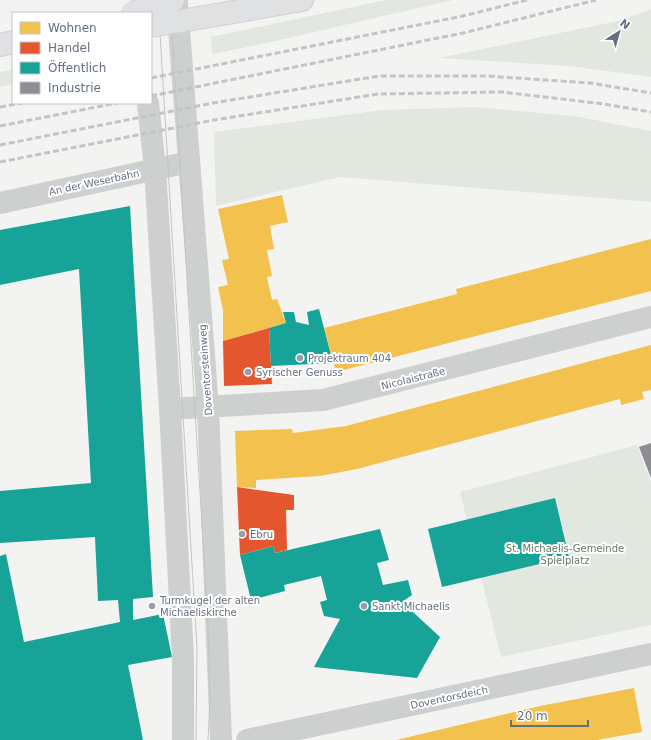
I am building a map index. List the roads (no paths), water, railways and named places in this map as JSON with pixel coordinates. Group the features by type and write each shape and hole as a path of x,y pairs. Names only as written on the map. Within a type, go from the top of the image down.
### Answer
{"highway":[{"path":"136,12 173,0"},
{"path":"152,26 302,0"},
{"path":"0,47 12,42"},
{"path":"0,47 12,46"}],"street":[{"path":"138,0 139,12"},
{"name":"Doventorsteinweg","path":"176,0 208,408 222,740"},
{"path":"148,104 155,169 170,409 183,659 183,740"},
{"name":"An der Weserbahn","path":"0,203 189,162"},
{"name":"Nicolaistraße","path":"170,409 208,408 323,400 651,318"},
{"name":"Doventorsdeich","path":"247,740 651,654"}],"tram line":[{"path":"158,0 197,648 196,740"},
{"path":"170,0 208,624 210,699 208,740"}],"railway":[{"path":"152,78 463,16 527,0"},
{"path":"152,96 463,33 596,0"},
{"path":"0,145 213,103 379,76 487,76 590,83 651,93"},
{"path":"0,162 214,120 378,94 502,92 604,104 651,112"},
{"path":"0,107 16,104"},
{"path":"0,126 112,104"}],"place":[{"name":"Projektraum 404","path":"300,358"},
{"name":"Syrischer Genuss","path":"248,372"},
{"name":"Ebru","path":"242,534"},
{"name":"Turmkugel der alten Michaeliskirche","path":"152,606"},
{"name":"Sankt Michaelis","path":"364,606"}],"park label":[{"name":"St. Michaelis-Gemeinde Spielplatz","path":"565,554"}]}
